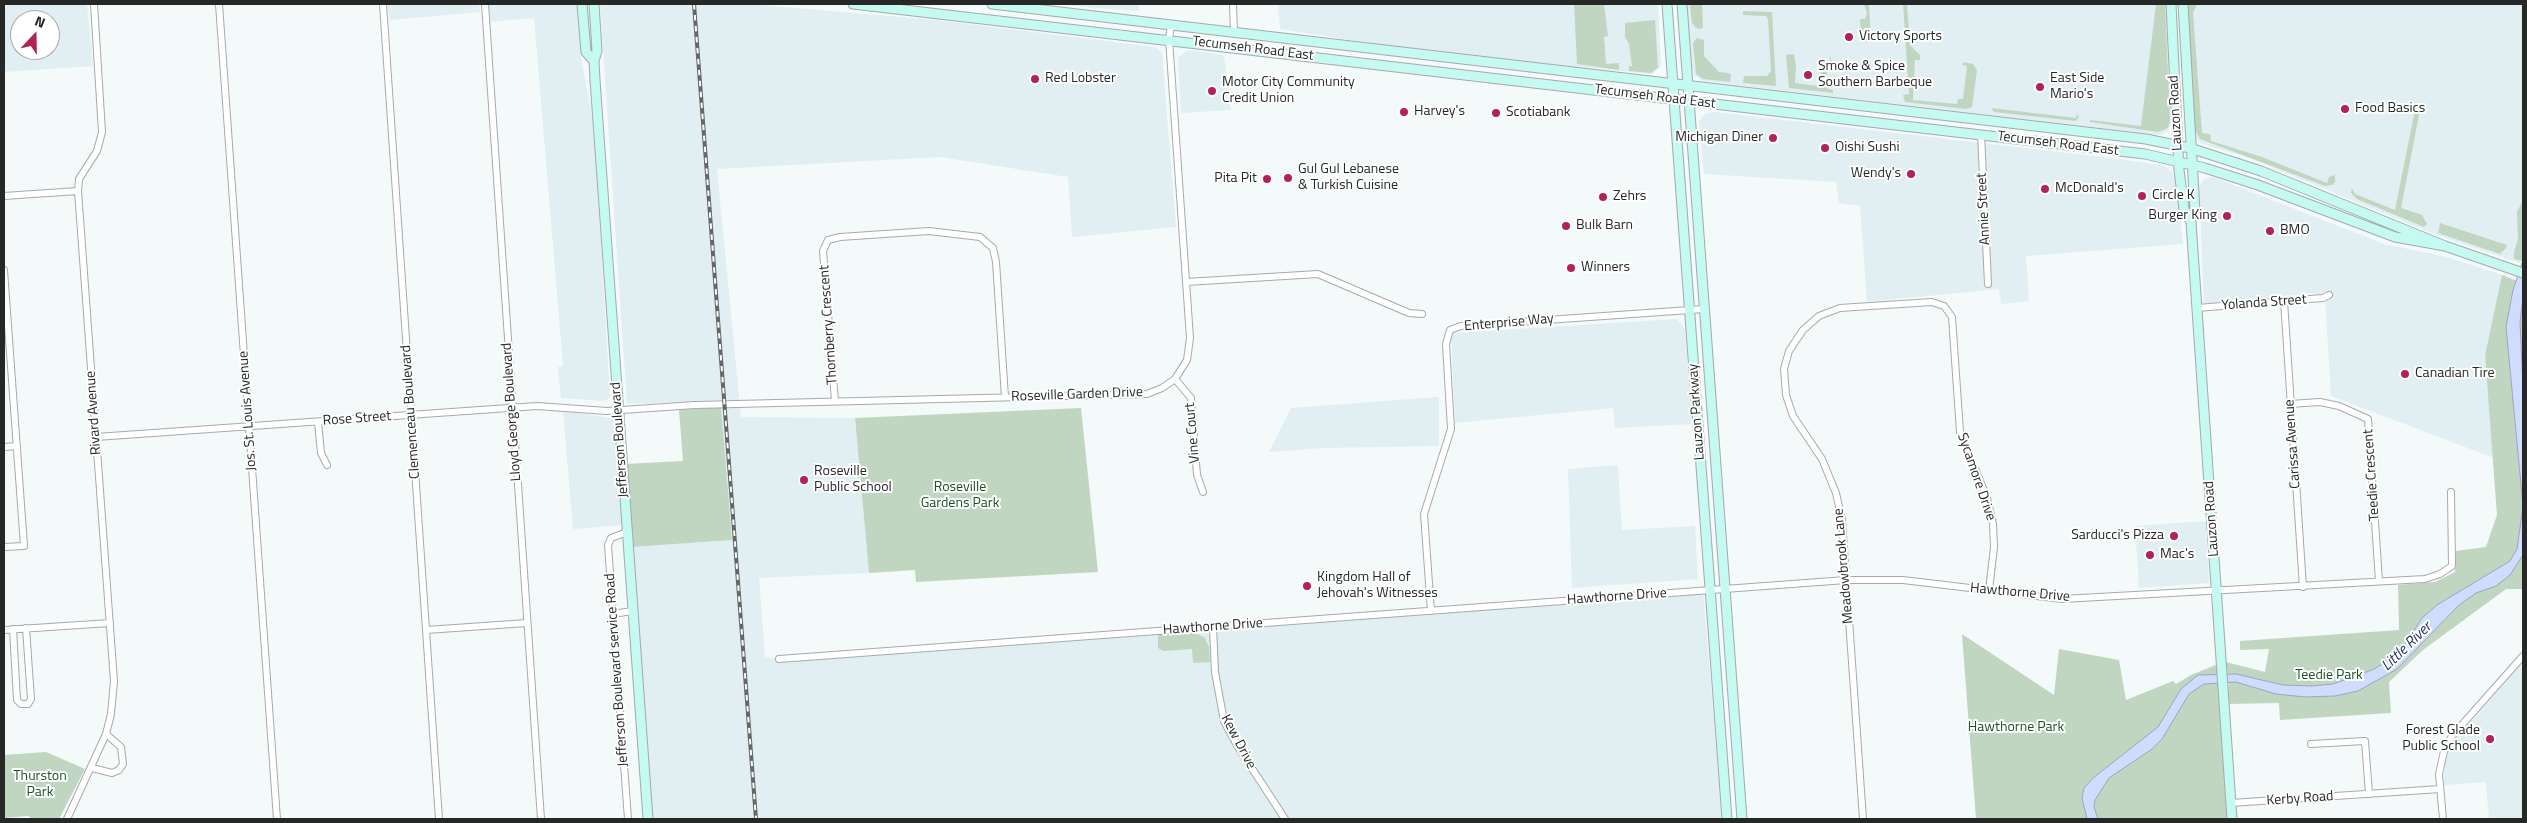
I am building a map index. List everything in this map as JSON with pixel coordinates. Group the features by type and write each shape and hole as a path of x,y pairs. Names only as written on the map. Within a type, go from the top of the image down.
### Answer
{"main road":[{"name":"Jefferson Boulevard","path":"582,4 586,52 594,61"},
{"name":"Jefferson Boulevard","path":"594,4 597,51 594,61 626,532 648,819"},
{"name":"Tecumseh Road East","path":"853,4 1170,39 1674,100 2145,154 2191,164 2258,185 2396,237 2446,246"},
{"name":"Tecumseh Road East","path":"992,4 2146,138 2190,148 2261,171 2446,246 2523,273"},
{"name":"Lauzon Parkway","path":"1667,4 1688,310 1727,819"},
{"name":"Lauzon Parkway","path":"1682,4 1742,819"},
{"name":"Lauzon Road","path":"2171,4 2179,161 2184,209 2190,219 2218,590 2232,819"},
{"name":"Lauzon Road","path":"2182,4 2195,211 2190,219"}],"street":[{"name":"Rivard Avenue","path":"68,819 106,734 111,714 114,681 78,191 79,179 97,151 102,132 101,79 94,4"},
{"name":"Jos. St. Louis Avenue","path":"219,4 277,819"},
{"name":"Clemenceau Boulevard","path":"383,4 439,819"},
{"name":"Lloyd George Boulevard","path":"485,4 540,819"},
{"path":"1233,4 1234,33"},
{"path":"1171,25 1170,39 1190,338 1187,360 1175,379"},
{"name":"Annie Street","path":"1981,134 1988,284"},
{"path":"4,196 78,191"},
{"name":"Thornberry Crescent","path":"835,401 824,251 828,240 840,237 929,231 980,237 993,248 996,262 1006,397"},
{"path":"4,270 24,546 4,547"},
{"path":"1186,282 1318,274 1409,313 1422,314"},
{"name":"Yolanda Street","path":"2197,308 2323,298 2330,295"},
{"name":"Carissa Avenue","path":"2284,301 2303,587"},
{"name":"Meadowbrook Lane","path":"1863,819 1842,520 1836,493 1822,459 1793,416 1786,395 1784,369 1789,351 1803,330 1819,316 1840,308 1932,302 1944,306"},
{"name":"Sycamore Drive","path":"1944,306 1952,317 1960,432 1986,498 1993,524 1994,547 1989,590"},
{"name":"Enterprise Way","path":"1431,611 1424,514 1451,429 1446,344 1450,330 1461,326 1704,309"},
{"name":"Roseville Garden Drive","path":"618,410 694,405 1147,394 1162,388 1175,379"},
{"name":"Vine Court","path":"1175,379 1191,398 1197,475 1203,492"},
{"name":"Teedie Crescent","path":"2290,404 2320,402 2339,406 2368,419 2379,581"},
{"name":"Rose Street","path":"96,437 512,408 567,406 618,410"},
{"path":"318,422 321,453 327,465"},
{"path":"4,446 17,446"},
{"name":"Hawthorne Drive","path":"779,658 1846,580 1903,580 2062,599 2425,579 2440,574 2452,566 2451,492"},
{"name":"Jefferson Boulevard service Road","path":"626,532 611,538 608,545 628,819"},
{"path":"613,614 632,611"},
{"path":"4,630 110,623"},
{"path":"426,630 527,623"},
{"name":"Kew Drive","path":"1213,627 1215,672 1224,721 1238,747 1285,819"},
{"path":"13,629 17,700 21,704 28,704 31,699 26,628"},
{"path":"2443,819 2440,789 2442,756 2452,736 2523,656"},
{"path":"92,768 112,773 119,770 123,764 121,747 106,734"},
{"path":"2311,744 2365,741 2369,794"},
{"name":"Kerby Road","path":"2231,803 2440,789"}],"shaded area":[{"path":"4,4 87,4 93,66 4,72"},
{"path":"387,4 479,4 480,12 390,20"},
{"path":"487,4 577,4 582,64 594,124 610,397 605,401 561,398 558,367 563,366 534,18 489,22"},
{"path":"600,4 749,4 936,20 1155,47 1162,53 1176,227 1072,237 1068,177 940,157 717,169 741,417 855,418 869,573 759,578 765,657 779,659 1703,591 1722,819 652,819 632,547 732,540 720,400 627,404"},
{"path":"1059,4 1139,4 1139,11 1095,8"},
{"path":"1278,4 1658,4 1661,66 1652,74 1578,67 1578,76 1280,29"},
{"path":"1687,4 2167,4 2172,122 2168,131 2159,135 1703,81 1694,75 1692,68"},
{"path":"2185,4 2523,4 2522,261 2520,263 2439,236 2252,159 2200,143 2193,134"},
{"path":"1187,50 1224,55 1231,110 1181,113 1178,58"},
{"path":"1715,112 2120,159 2165,166 2173,173 2176,182 2183,244 2026,256 2029,301 2001,304 1999,289 1867,302 1860,206 1839,203 1836,182 1704,174 1699,121 1706,113"},
{"path":"2213,177 2384,244 2447,257 2502,275 2485,355 2494,458 2331,396 2325,296 2312,293 2267,299 2204,303 2199,185 2205,179"},
{"path":"1677,319 1685,329 1692,424 1615,428 1613,408 1455,423 1451,333"},
{"path":"1439,397 1439,446 1323,448 1269,452 1291,408"},
{"path":"563,410 615,419 623,525 573,529"},
{"path":"1618,465 1622,530 1695,526 1698,579 1572,588 1568,469"},
{"path":"2206,521 2209,583 2139,588 2135,526"},
{"name":"Forest Glade Public School","path":"2523,662 2523,819 2489,819 2486,782 2444,785 2445,759 2451,745"}],"green space":[{"path":"1574,4 1604,4 1608,36 1604,37 1606,64 1619,63 1619,70 1577,64"},
{"path":"1690,4 1702,4 1703,27 1701,29 1696,28 1692,23"},
{"path":"1864,4 1869,4 1871,42 1862,42 1860,19 1865,19 1867,13"},
{"path":"1903,4 1907,4 1910,45 1920,55 1920,60 1915,60 1913,100 1957,104 1958,99 1963,99 1967,66 1962,65 1964,62 1973,64 1977,70 1972,107 1966,109 1905,102 1903,95 1909,94"},
{"path":"2156,4 2165,4 2170,121 2168,128 2158,132 2090,122 2089,115 2090,120 2141,126"},
{"path":"2188,4 2197,4 2193,13 2202,133 2210,134 2211,141 2262,157 2327,183 2329,177 2335,175 2335,182 2332,185 2325,186 2200,139 2194,128"},
{"path":"1743,11 1772,12 1776,86 1743,83 1744,76 1767,76 1771,71 1768,19 1766,16 1743,15"},
{"path":"1655,20 1658,68 1651,73 1629,71 1629,66 1632,66 1629,44 1625,37 1625,23"},
{"path":"1697,38 1704,40 1704,56 1719,72 1731,75 1730,82 1703,79 1696,74 1693,43"},
{"path":"1830,53 1833,71 1827,72 1828,89 1833,90 1833,93 1789,88 1786,55 1794,54 1796,67 1795,83 1819,86 1822,62 1830,61"},
{"path":"2416,105 2421,105 2401,208 2422,215 2427,224 2424,227 2357,199 2351,193 2352,188 2355,194 2395,210"},
{"path":"1991,108 2076,118 2077,114 2079,117 2076,121 1994,112"},
{"path":"2523,200 2522,261 2514,259 2514,252 2518,239 2517,212"},
{"path":"2440,223 2507,245 2506,248 2500,254 2438,233"},
{"name":"Teedie Park","path":"2502,275 2523,283 2523,589 2506,589 2423,650 2389,682 2391,713 2280,720 2279,703 2227,704 2229,682 2226,662 2265,672 2269,649 2240,650 2240,641 2399,630 2398,585 2435,582 2455,572 2456,551 2486,547 2497,515 2485,355"},
{"path":"721,407 732,540 632,547 625,464 683,461 679,410"},
{"name":"Roseville Gardens Park","path":"1081,408 1098,572 916,582 915,570 869,573 855,418"},
{"path":"1192,631 1205,638 1209,647 1210,662 1193,663 1192,649 1163,651 1158,648 1158,634"},
{"name":"Hawthorne Park","path":"1962,634 2054,695 2059,649 2119,660 2126,700 2173,681 2176,684 2191,675 2218,664 2228,819 1976,819"},
{"name":"Thurston Park","path":"46,752 85,769 59,819 33,819 28,816 4,818 4,755"}],"water":[{"path":"2523,260 2523,297 2520,322 2523,386 2523,506 2506,327 2513,290"},
{"name":"Little River","path":"2523,507 2523,555 2510,575 2496,586 2476,593 2459,605 2397,669 2358,691 2335,696 2305,697 2276,694 2236,682 2204,684 2189,694 2162,739 2152,749 2109,778 2095,800 2094,807 2098,819 2087,819 2082,798 2084,788 2093,778 2158,727 2181,689 2198,675 2236,674 2283,685 2312,686 2333,684 2372,670 2390,660 2405,645 2422,618 2437,605 2510,561 2517,549"}],"railway":[{"path":"694,4 756,819"}],"place":[{"name":"Victory Sports","path":"1849,37"},
{"name":"Smoke & Spice Southern Barbeque","path":"1808,75"},
{"name":"Red Lobster","path":"1035,79"},
{"name":"East Side Mario's","path":"2040,87"},
{"name":"Motor City Community Credit Union","path":"1212,91"},
{"name":"Food Basics","path":"2345,109"},
{"name":"Harvey's","path":"1404,112"},
{"name":"Scotiabank","path":"1496,113"},
{"name":"Michigan Diner","path":"1773,138"},
{"name":"Oishi Sushi","path":"1825,148"},
{"name":"Wendy's","path":"1911,174"},
{"name":"Gul Gul Lebanese & Turkish Cuisine","path":"1288,178"},
{"name":"Pita Pit","path":"1267,179"},
{"name":"McDonald's","path":"2045,189"},
{"name":"Circle K","path":"2142,196"},
{"name":"Zehrs","path":"1603,197"},
{"name":"Burger King","path":"2227,216"},
{"name":"Bulk Barn","path":"1566,226"},
{"name":"BMO","path":"2270,231"},
{"name":"Winners","path":"1571,268"},
{"name":"Canadian Tire","path":"2405,374"},
{"name":"Roseville Public School","path":"804,480"},
{"name":"Sarducci's Pizza","path":"2174,536"},
{"name":"Mac's","path":"2150,555"},
{"name":"Kingdom Hall of Jehovah's Witnesses","path":"1307,586"},
{"name":"Forest Glade Public School","path":"2490,739"}]}
